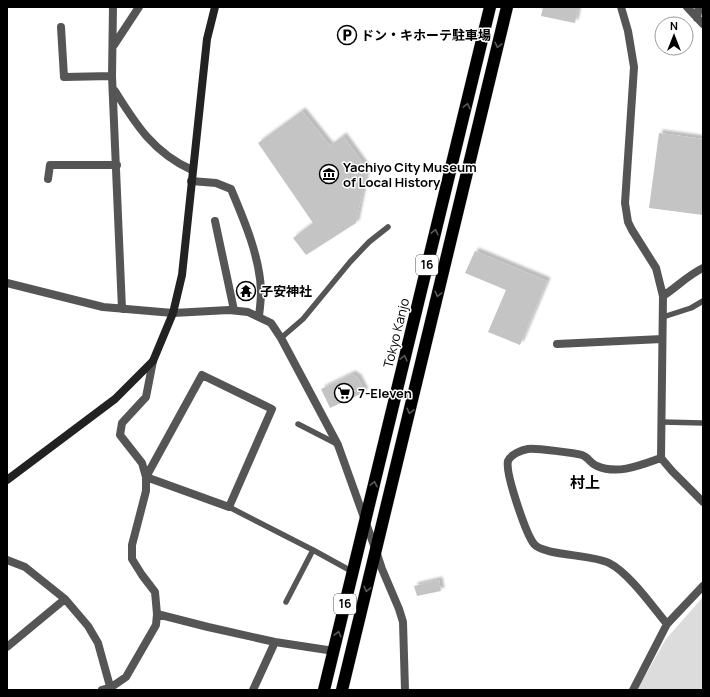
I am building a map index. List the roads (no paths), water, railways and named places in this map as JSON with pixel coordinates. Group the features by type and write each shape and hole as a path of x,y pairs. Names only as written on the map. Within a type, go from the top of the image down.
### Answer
{"highway":[{"name":"Tokyo Kanjo","path":"324,690 366,523 377,468 490,7"},
{"name":"16","path":"342,690 507,7"}],"street":[{"path":"113,7 114,46 112,76 114,89 122,309"},
{"path":"114,46 139,7"},
{"path":"7,560 24,567 65,599 88,626 98,643 108,689 126,677 156,625 157,614 155,592 132,559 132,545 146,491 146,477 142,463 120,435 122,423 146,397 154,361 173,313 182,275 207,38 215,7"},
{"path":"621,7 628,31 634,68 625,208 628,222 632,230 656,268 663,296 661,458 703,502"},
{"path":"687,7 700,21"},
{"path":"699,7 700,21"},
{"path":"61,27 64,77 112,76"},
{"path":"114,89 143,133 163,153 192,170"},
{"path":"48,179 50,165 117,165"},
{"path":"191,181 216,183 231,189 258,264 261,291 259,316"},
{"path":"215,221 234,310"},
{"path":"663,296 691,274 703,268"},
{"path":"7,283 103,307 173,313 234,310 248,312 271,323 281,338 338,445 382,569 394,596 403,622 405,690"},
{"path":"557,344 662,339"},
{"path":"7,480 115,399 154,361"},
{"path":"202,375 272,409 229,506 146,477 202,375"},
{"path":"661,458 633,468 615,469 596,466 583,455 529,449 512,456 508,461 508,472 510,482 529,536 534,545 542,550 593,558 608,562 620,569 667,624"},
{"path":"633,690 667,624 703,586"},
{"path":"7,647 65,599"},
{"path":"157,614 275,642 334,651"},
{"path":"253,690 275,642"}],"lane":[{"path":"281,338 303,319 350,262 369,242 388,227"},
{"path":"663,317 691,308 703,301"},
{"path":"662,422 703,423"},
{"path":"298,424 338,445"},
{"path":"229,506 353,572"},
{"path":"286,602 313,550"}],"place":[{"name":"ドン・キホーテ駐車場","path":"347,35"},
{"name":"Yachiyo City Museum of Local History","path":"329,174"},
{"name":"子安神社","path":"246,291"},
{"name":"7-Eleven","path":"344,393"}],"district":[{"name":"村上","path":"585,483"}]}
